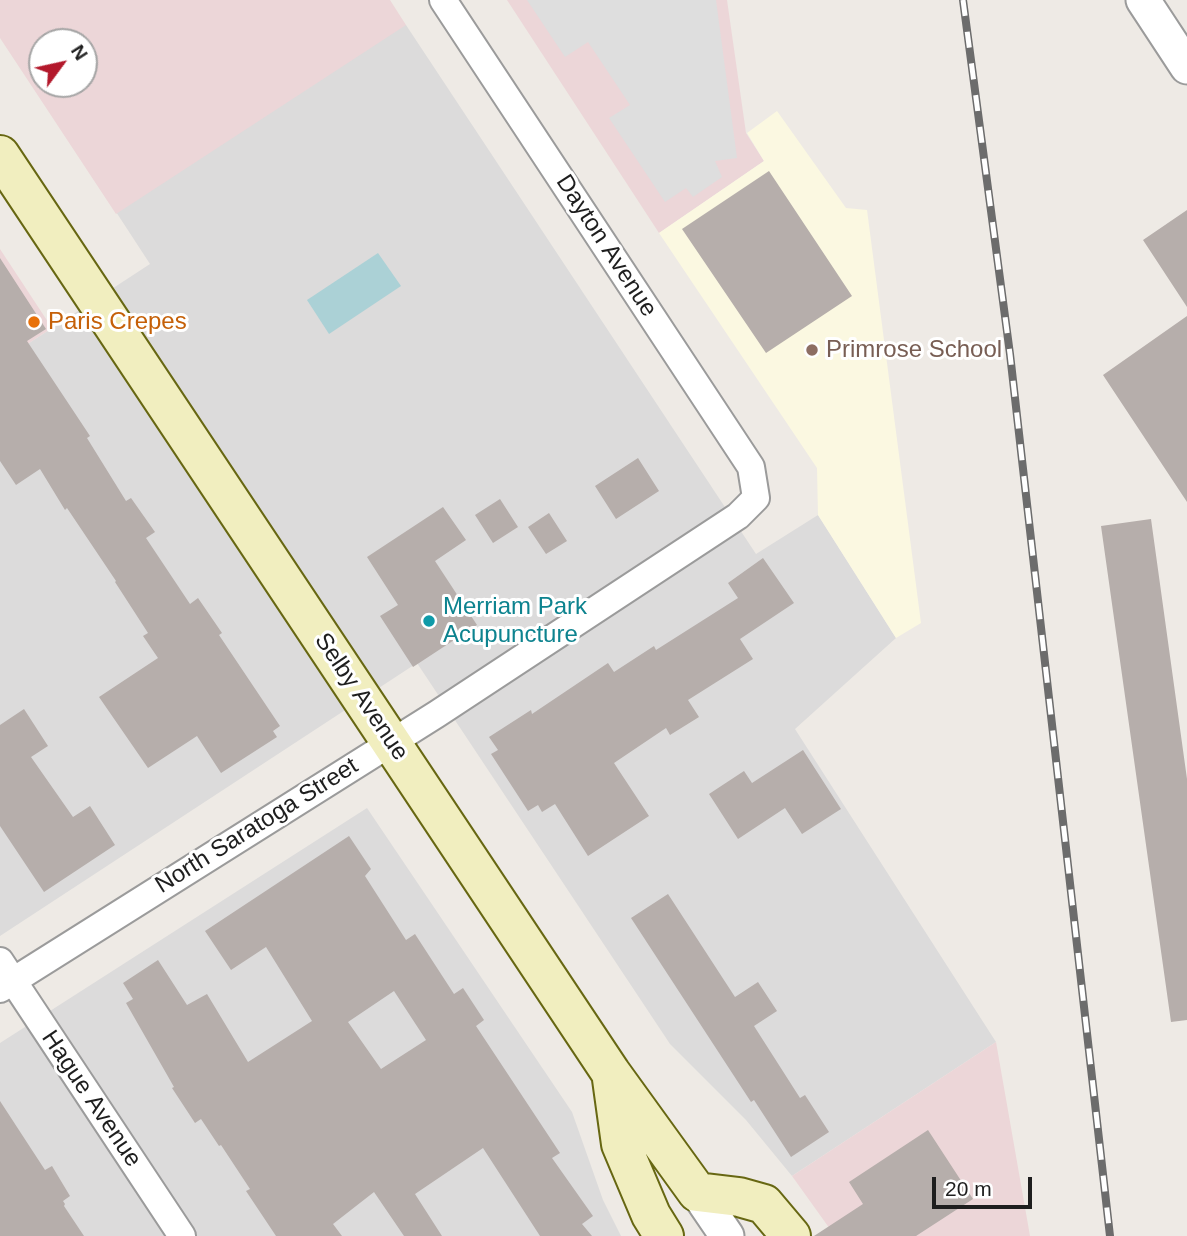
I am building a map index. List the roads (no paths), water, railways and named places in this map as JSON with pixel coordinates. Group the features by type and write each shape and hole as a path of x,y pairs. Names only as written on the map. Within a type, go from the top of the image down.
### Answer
{"main road":[{"name":"Selby Avenue","path":"0,155 611,1073 697,1192"},
{"path":"611,1073 621,1144 651,1215 664,1236"},
{"path":"697,1192 739,1197 764,1204 791,1236"}],"street":[{"name":"Dayton Avenue","path":"443,0 751,467 756,498"},
{"path":"1143,0 1187,67"},
{"name":"North Saratoga Street","path":"4,977 391,743 738,516 756,498"},
{"name":"Hague Avenue","path":"4,977 182,1236"},
{"name":"Selby Avenue","path":"697,1192 727,1236"}],"water":[{"path":"378,253 401,286 329,334 307,300"}],"railway":[{"path":"963,0 1010,354 1110,1236"}],"place":[{"name":"Paris Crepes","path":"34,322"},
{"name":"Primrose School","path":"812,350"},
{"name":"Merriam Park Acupuncture","path":"429,621"}]}
